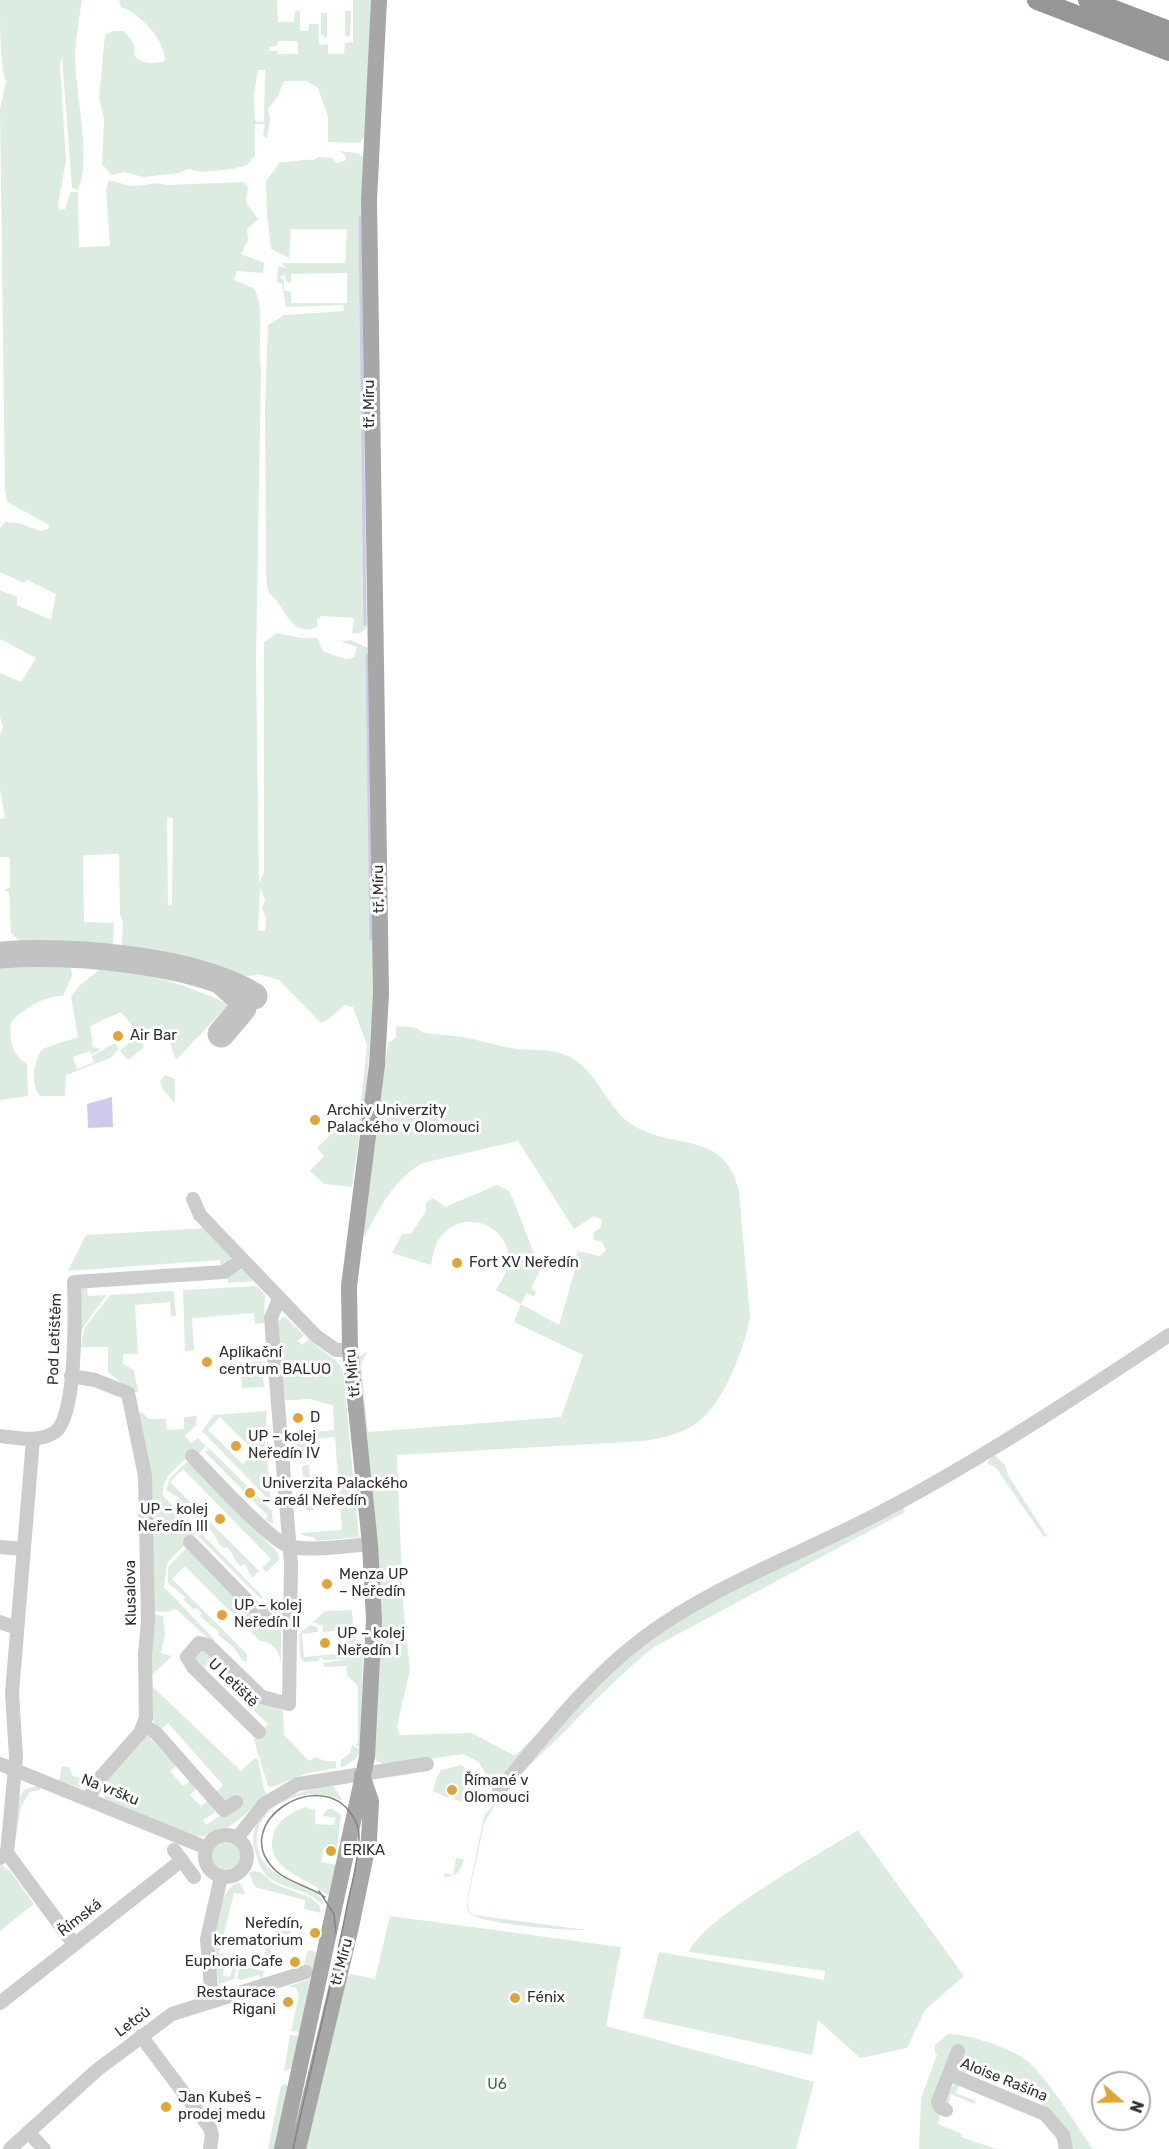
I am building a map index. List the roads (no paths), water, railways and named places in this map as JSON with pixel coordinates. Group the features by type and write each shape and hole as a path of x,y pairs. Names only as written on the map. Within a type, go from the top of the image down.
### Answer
{"highway":[{"path":"1037,0 1169,51"},
{"path":"1088,0 1169,31"}],"main road":[{"name":"tř. Míru","path":"282,2149 368,1750 373,1662 370,1544 350,1350 350,1276 370,1124 380,1003 369,200 379,0"},
{"name":"tř. Míru","path":"298,2149 350,1933 369,1840 371,1801 362,1775"}],"street":[{"path":"193,1199 200,1215 279,1299 331,1348 350,1350"},
{"name":"Pod Letištěm","path":"33,1439 54,1433 63,1424 68,1406 75,1324 74,1282 224,1272 242,1260"},
{"name":"U Letiště","path":"259,1732 193,1667 188,1657 199,1643 208,1645 262,1697 288,1704 289,1547 271,1318 279,1299"},
{"path":"499,1790 585,1691 624,1654 657,1628 741,1581 887,1509 966,1465 1058,1409 1169,1335"},
{"name":"Klusalova","path":"71,1376 95,1380 130,1396 145,1481 148,1621 144,1725"},
{"path":"0,1437 33,1439 12,1693 16,1747 15,1770 3,1855 74,1944"},
{"path":"192,1456 270,1534 289,1547 370,1544"},
{"path":"190,1542 257,1611 270,1616 290,1617"},
{"path":"0,1547 24,1549"},
{"path":"0,1622 17,1628"},
{"path":"88,1799 97,1781 144,1725 156,1733 224,1810 236,1802"},
{"name":"Na vršku","path":"0,1764 207,1848"},
{"path":"237,1838 261,1807 290,1787 322,1778 362,1775 427,1764"},
{"path":"230,1835 237,1838 246,1850 245,1864 238,1873 221,1876 207,1866 207,1848 218,1837 230,1835"},
{"name":"Římská","path":"0,2003 74,1944 178,1855 194,1877"},
{"path":"212,2001 207,1939 221,1876"},
{"name":"Letců","path":"10,2149 97,2070 172,2014 306,1972"},
{"path":"141,2036 210,2128 213,2135 210,2149"},
{"path":"949,2074 958,2051"},
{"name":"Aloise Rašína","path":"946,2110 940,2107 938,2102 949,2074 1045,2114 1063,2135 1066,2149"},
{"path":"28,2132 44,2149"}],"waterway":[{"path":"360,218 365,624"},
{"path":"367,655 371,939"}],"tram line":[{"path":"293,2149 354,1877 359,1836 352,1815 338,1801 320,1796 302,1798 284,1806 271,1818 263,1833 263,1850 278,1873 325,1897"},
{"path":"319,1891 334,1914 336,1933"}],"place":[{"name":"Air Bar","path":"118,1036"},
{"name":"Archiv Univerzity Palackého v Olomouci","path":"315,1120"},
{"name":"Fort XV Neředín","path":"457,1263"},
{"name":"Aplikační centrum BALUO","path":"207,1362"},
{"name":"D","path":"298,1418"},
{"name":"UP – kolej Neředín IV","path":"236,1446"},
{"name":"Univerzita Palackého – areál Neředín","path":"250,1493"},
{"name":"UP – kolej Neředín III","path":"220,1519"},
{"name":"Menza UP – Neředín","path":"327,1584"},
{"name":"UP – kolej Neředín II","path":"222,1615"},
{"name":"UP – kolej Neředín I","path":"325,1643"},
{"name":"Římané v Olomouci","path":"452,1790"},
{"name":"ERIKA","path":"331,1851"},
{"name":"Neředín, krematorium","path":"315,1933"},
{"name":"Euphoria Cafe","path":"295,1962"},
{"name":"Fénix","path":"515,1998"},
{"name":"Restaurace Rigani","path":"288,2002"},
{"name":"Jan Kubeš - prodej medu","path":"166,2107"}],"park label":[{"name":"U6","path":"497,2085"}]}
